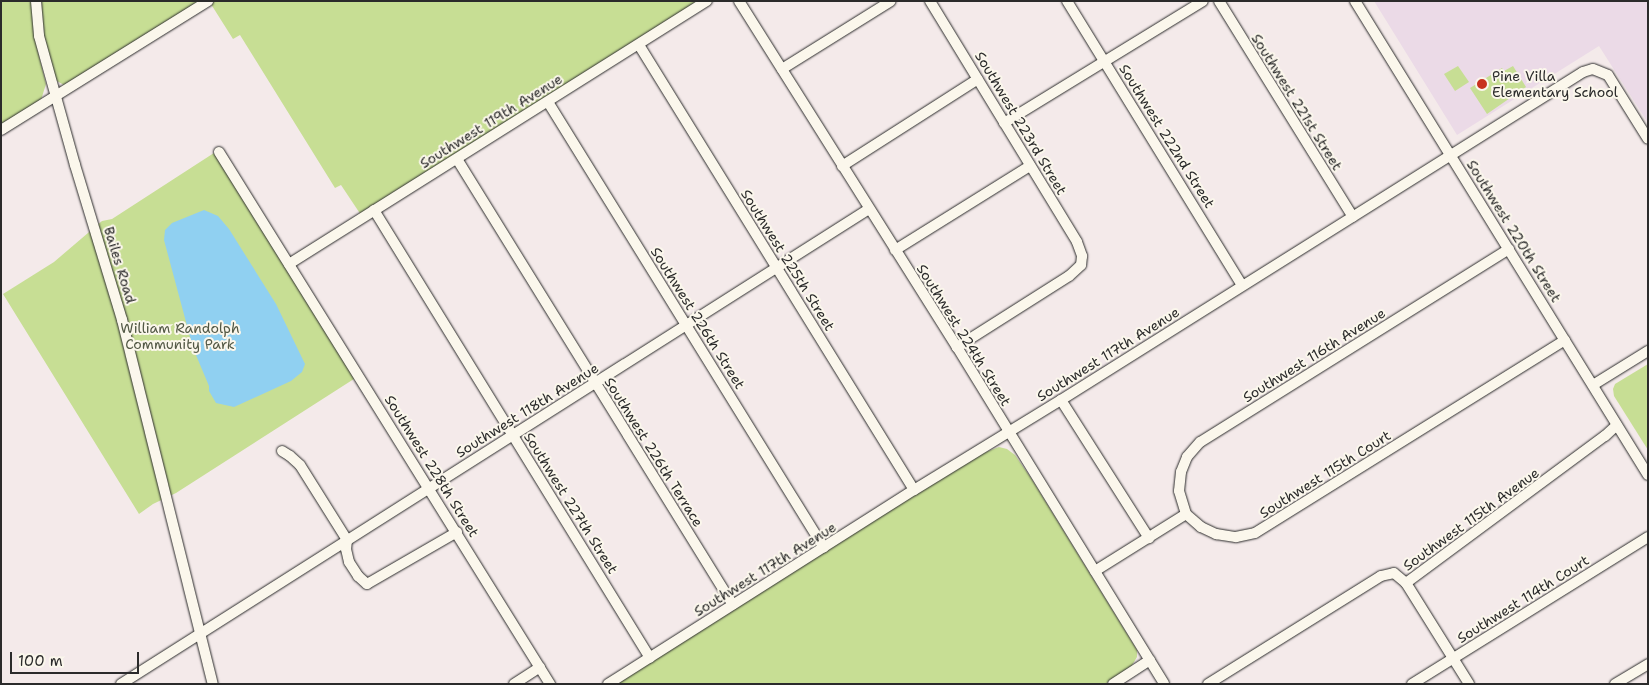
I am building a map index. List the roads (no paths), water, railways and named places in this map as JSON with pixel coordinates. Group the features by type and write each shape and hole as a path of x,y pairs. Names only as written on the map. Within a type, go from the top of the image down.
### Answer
{"street":[{"name":"Bailes Road","path":"36,1 39,36 55,97 122,320 213,684"},
{"path":"1,130 208,1"},
{"name":"Southwest 119th Avenue","path":"289,264 707,1"},
{"name":"Southwest 224th Street","path":"739,1 957,347 1008,433 1164,684"},
{"path":"782,69 891,1"},
{"name":"Southwest 223rd Street","path":"930,1 1077,242 1082,261 1069,276 957,347"},
{"name":"Southwest 222nd Street","path":"1067,1 1242,285"},
{"path":"1004,122 1203,1"},
{"name":"Southwest 221st Street","path":"1219,1 1352,217"},
{"name":"Southwest 220th Street","path":"1356,1 1648,475"},
{"name":"Southwest 225th Street","path":"639,45 914,490"},
{"name":"Southwest 117th Avenue","path":"608,684 914,490 1061,400 1583,72 1593,69 1599,70 1612,80 1648,139"},
{"path":"842,166 978,79"},
{"name":"Southwest 226th Street","path":"548,102 824,548"},
{"name":"Southwest 228th Street","path":"219,152 550,684"},
{"name":"Southwest 226th Terrace","path":"457,159 733,605"},
{"path":"895,250 1030,166"},
{"name":"Southwest 118th Avenue","path":"121,684 135,680 199,633 596,384 870,209"},
{"name":"Southwest 227th Street","path":"374,210 650,658"},
{"name":"Southwest 116th Avenue","path":"1186,514 1179,490 1181,472 1187,457 1200,442 1509,249"},
{"name":"Southwest 115th Court","path":"1186,514 1201,526 1216,534 1236,537 1255,533 1565,340"},
{"path":"1593,385 1648,351"},
{"path":"1061,400 1148,538"},
{"name":"Southwest 115th Avenue","path":"1208,684 1381,576 1394,573 1406,583 1605,436 1617,425"},
{"path":"282,451 290,456 303,470 347,540 346,553 358,576 367,584 457,532"},
{"path":"1095,571 1186,514"},
{"name":"Southwest 114th Court","path":"1412,684 1648,537"},
{"path":"1406,583 1468,684"},
{"path":"1113,684 1150,660"},
{"path":"1615,684 1648,664"},
{"path":"514,684 540,667"}],"water":[{"path":"204,210 218,216 229,229 276,304 305,364 302,372 291,381 234,407 216,403 209,391 209,386 193,348 164,240 165,230 172,223"}],"place":[{"name":"Pine Villa Elementary School","path":"1482,84"}],"park label":[{"name":"William Randolph Community Park","path":"180,336"}]}
